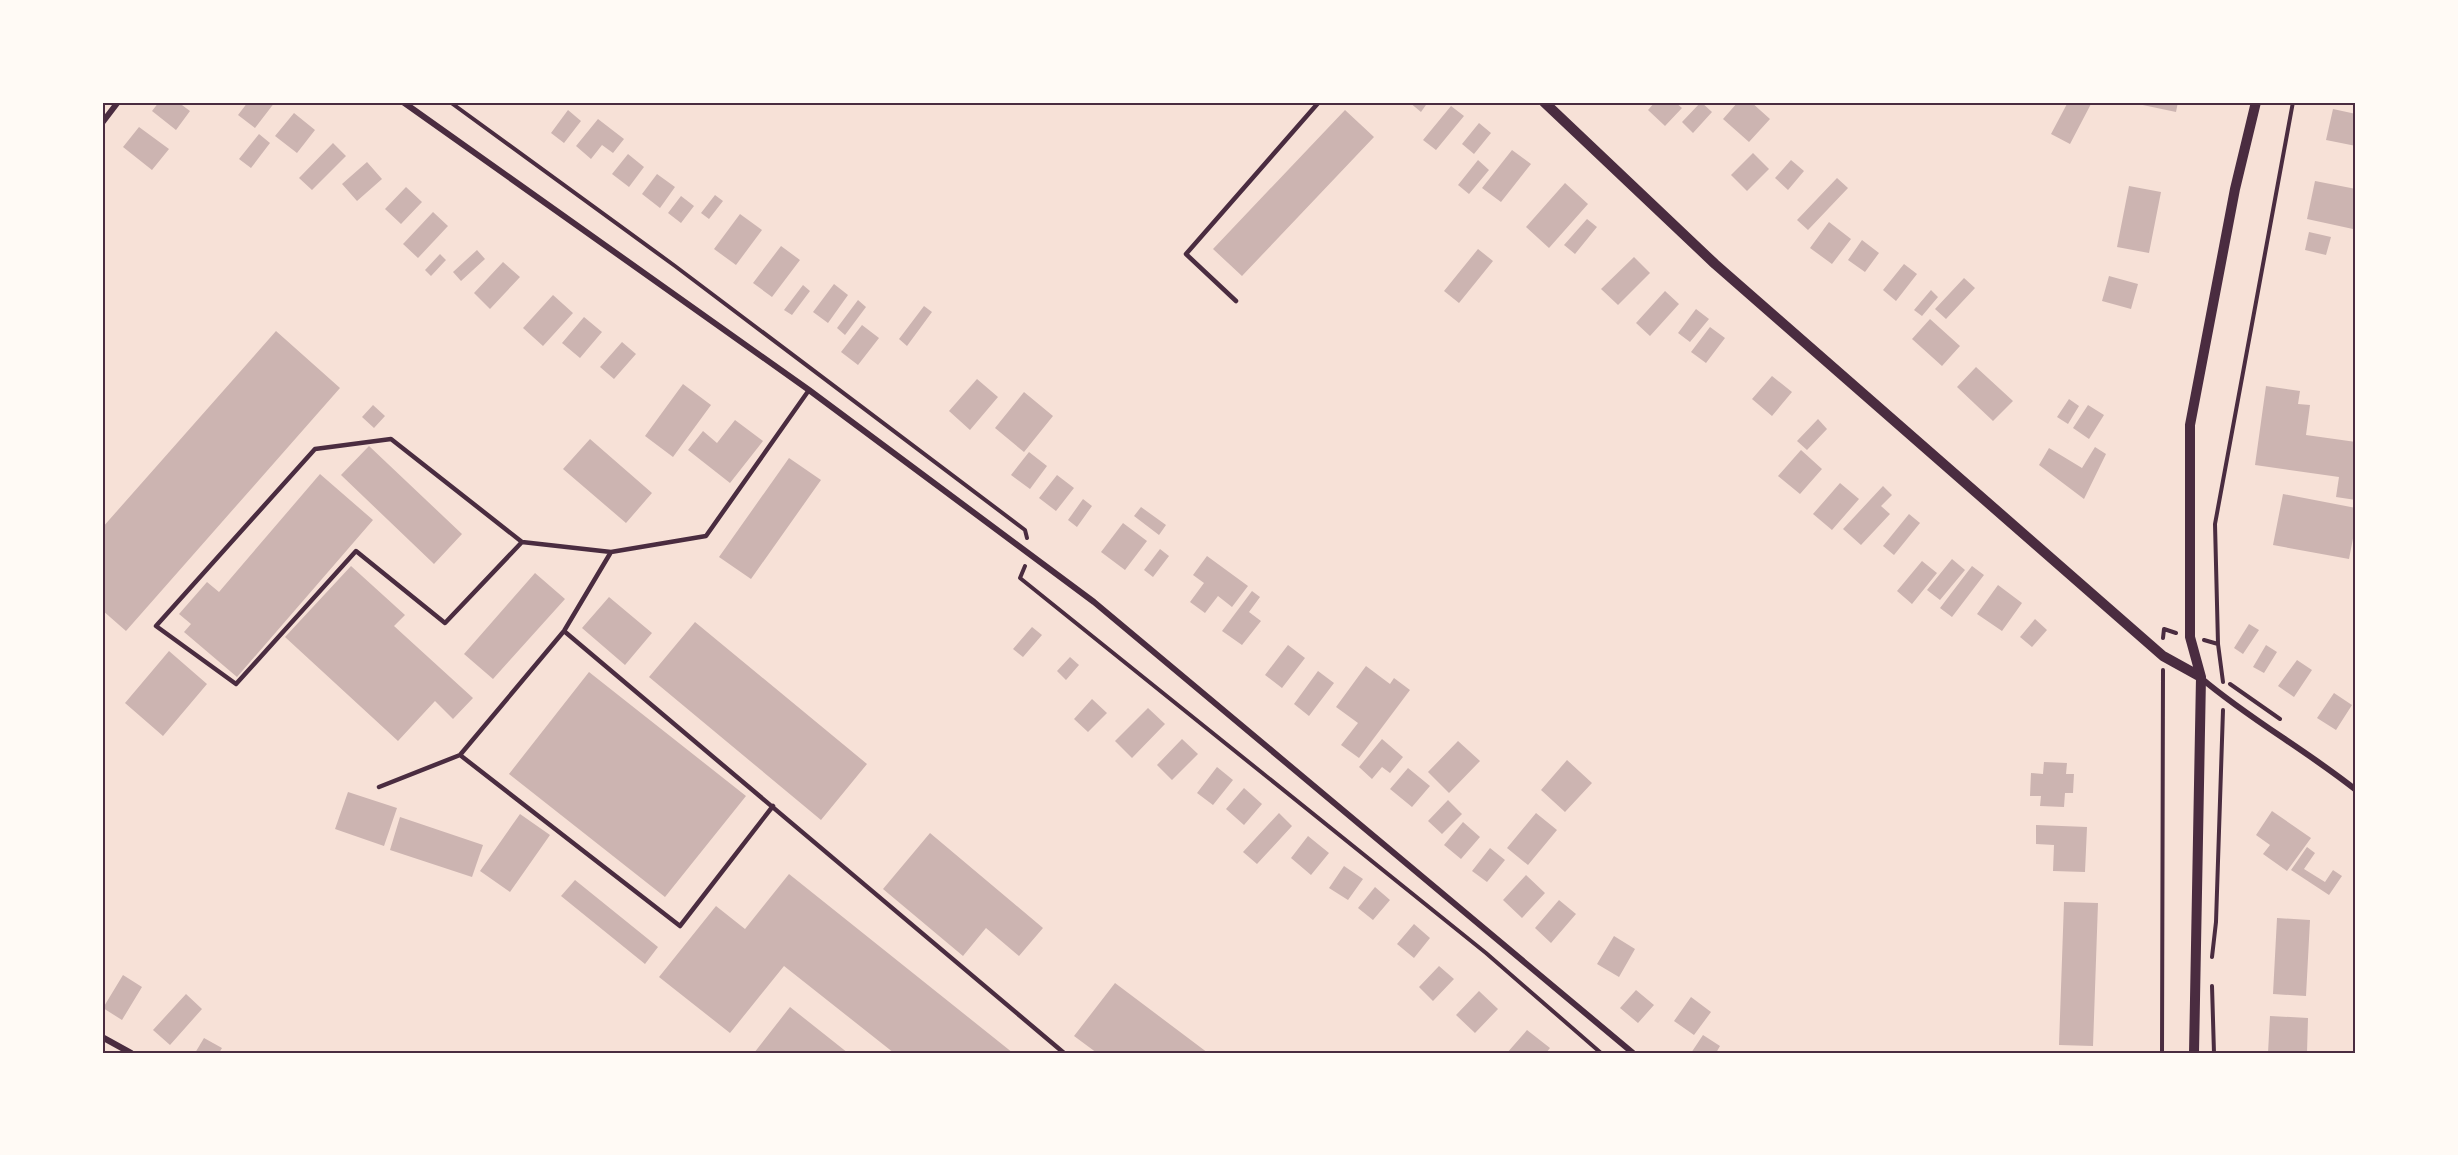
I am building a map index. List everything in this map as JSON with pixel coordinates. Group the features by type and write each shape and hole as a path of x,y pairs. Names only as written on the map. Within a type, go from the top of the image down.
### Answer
{"street":[{"path":"102,123 118,102"},
{"path":"403,102 809,390 1094,602 1633,1053"},
{"path":"1544,102 1715,264 2163,656 2200,677 2223,697 2328,768 2356,790"},
{"path":"2194,1053 2200,677 2190,637 2190,425 2235,189 2256,102"},
{"path":"102,1037 131,1053"}],"lane":[{"path":"1236,301 1186,254 1319,102"},
{"path":"522,542 446,623 356,551 236,684 156,626 315,448 392,439 522,542 611,552 706,536 809,390"},
{"path":"379,787 460,755 564,631 611,552"},
{"path":"564,631 1064,1053"},
{"path":"460,755 680,926 773,806"}],"path":[{"path":"2211,965 2216,922 2224,738 2223,680 2217,644 2215,524 2293,102"},
{"path":"2162,1053 2164,629 2217,644"},
{"path":"2211,976 2214,1053"}],"building":[{"path":"159,102 178,102 190,111 176,130 152,111"},
{"path":"248,102 275,102 255,128 238,115"},
{"path":"1409,102 1428,102 1421,112"},
{"path":"1655,102 1675,102 1682,108 1665,126 1648,110"},
{"path":"1701,102 1712,112 1693,133 1682,122"},
{"path":"1738,102 1751,102 1770,119 1749,142 1723,119"},
{"path":"2068,102 2092,102 2070,144 2051,134"},
{"path":"2138,102 2178,102 2176,112 2138,104"},
{"path":"1451,106 1464,116 1436,150 1423,140"},
{"path":"2333,109 2356,114 2356,146 2326,140"},
{"path":"568,110 581,121 564,143 551,133"},
{"path":"1345,110 1374,137 1242,276 1213,249"},
{"path":"294,113 315,130 297,153 275,136"},
{"path":"598,119 624,139 613,153 602,145 591,159 576,146"},
{"path":"1479,123 1491,133 1474,154 1462,144"},
{"path":"139,127 169,149 152,170 123,147"},
{"path":"259,134 270,143 251,168 239,159"},
{"path":"333,143 346,156 312,190 299,178"},
{"path":"1512,150 1531,164 1501,202 1482,188"},
{"path":"1753,153 1769,169 1747,191 1731,175"},
{"path":"628,154 644,167 629,187 612,174"},
{"path":"1478,160 1489,170 1469,194 1458,185"},
{"path":"1791,160 1804,171 1788,190 1775,178"},
{"path":"367,162 382,179 357,201 342,184"},
{"path":"657,174 675,187 660,208 642,194"},
{"path":"1837,178 1848,188 1808,230 1797,220"},
{"path":"2315,181 2356,189 2353,229 2307,219"},
{"path":"1565,183 1588,204 1549,248 1526,227"},
{"path":"2129,186 2161,192 2149,253 2117,247"},
{"path":"406,187 422,202 401,224 385,209"},
{"path":"715,195 723,201 709,219 701,213"},
{"path":"681,196 694,206 681,223 668,213"},
{"path":"433,212 448,226 418,258 403,244"},
{"path":"740,214 762,230 736,265 714,249"},
{"path":"1587,219 1597,227 1575,254 1564,245"},
{"path":"1829,222 1851,239 1832,264 1810,248"},
{"path":"2309,232 2331,237 2326,255 2305,250"},
{"path":"1862,240 1879,253 1865,272 1848,260"},
{"path":"781,246 800,260 772,297 753,283"},
{"path":"1478,249 1493,261 1459,303 1444,291"},
{"path":"477,250 485,259 461,281 453,272"},
{"path":"440,254 446,260 431,276 425,270"},
{"path":"1634,257 1650,273 1618,305 1601,289"},
{"path":"503,262 520,277 490,309 474,293"},
{"path":"1904,264 1917,274 1896,301 1883,290"},
{"path":"2109,276 2138,284 2131,309 2102,301"},
{"path":"1964,278 1975,288 1946,319 1935,309"},
{"path":"834,284 848,295 828,323 813,312"},
{"path":"803,285 810,291 792,315 784,310"},
{"path":"1931,290 1938,297 1922,316 1914,310"},
{"path":"1665,291 1679,304 1650,336 1636,323"},
{"path":"553,295 573,313 543,346 523,328"},
{"path":"858,300 866,307 845,335 837,328"},
{"path":"924,306 932,312 907,346 899,339"},
{"path":"1696,309 1709,319 1690,342 1678,333"},
{"path":"584,317 602,332 580,358 562,343"},
{"path":"1930,319 1960,346 1942,366 1912,339"},
{"path":"862,325 879,338 858,365 841,352"},
{"path":"1710,327 1725,338 1706,363 1691,352"},
{"path":"276,331 340,388 126,631 102,610 102,528"},
{"path":"622,342 636,354 614,379 600,367"},
{"path":"1976,367 2013,401 1993,421 1957,387"},
{"path":"1772,376 1792,392 1772,416 1752,399"},
{"path":"977,379 998,397 970,430 949,411"},
{"path":"683,384 711,405 673,457 645,436"},
{"path":"2266,386 2300,391 2298,404 2310,405 2306,435 2356,442 2356,500 2336,497 2339,477 2255,465"},
{"path":"1024,392 1053,416 1024,452 995,428"},
{"path":"2069,399 2079,406 2068,424 2057,417"},
{"path":"373,405 385,416 374,428 362,417"},
{"path":"2088,405 2104,415 2089,439 2073,428"},
{"path":"1818,419 1827,429 1807,450 1797,441"},
{"path":"735,420 763,441 730,483 688,450 703,431 717,443"},
{"path":"590,439 652,493 626,523 563,469"},
{"path":"369,446 462,534 434,564 341,475"},
{"path":"2095,447 2106,454 2084,499 2039,465 2049,448 2082,468"},
{"path":"1801,450 1822,469 1800,494 1778,476"},
{"path":"1029,452 1047,466 1030,489 1011,475"},
{"path":"789,458 821,480 751,579 719,557"},
{"path":"320,474 373,520 237,677 184,632 191,624 179,614 207,582 219,592"},
{"path":"1057,475 1074,488 1056,511 1039,498"},
{"path":"1840,483 1859,499 1832,530 1813,514"},
{"path":"1883,486 1892,495 1881,506 1890,514 1861,545 1843,529"},
{"path":"2283,494 2356,508 2356,523 2349,559 2273,545"},
{"path":"1083,499 1092,506 1077,527 1068,520"},
{"path":"1141,507 1166,525 1159,535 1134,516"},
{"path":"1909,514 1920,523 1894,555 1883,546"},
{"path":"1123,523 1147,541 1125,570 1101,552"},
{"path":"1160,549 1169,556 1153,577 1144,570"},
{"path":"1207,556 1248,586 1232,607 1218,596 1205,613 1190,602 1204,583 1193,575"},
{"path":"1952,559 1965,570 1940,600 1927,590"},
{"path":"1922,561 1937,573 1912,604 1897,591"},
{"path":"351,566 405,615 394,626 473,698 453,719 435,701 398,741 285,637"},
{"path":"1972,566 1984,575 1952,617 1940,608"},
{"path":"535,573 565,599 493,679 464,654"},
{"path":"1998,585 2022,603 2002,631 1977,614"},
{"path":"1252,591 1260,597 1249,612 1261,621 1242,645 1222,631"},
{"path":"609,597 652,633 625,665 582,628"},
{"path":"2035,619 2047,630 2032,647 2020,637"},
{"path":"695,622 867,764 821,820 649,677"},
{"path":"2249,624 2259,630 2243,654 2234,648"},
{"path":"1032,627 1042,635 1023,657 1013,649"},
{"path":"1288,645 1305,658 1282,688 1265,675"},
{"path":"2266,645 2277,652 2264,673 2253,667"},
{"path":"169,651 207,684 163,736 125,703"},
{"path":"1070,657 1079,665 1066,680 1057,671"},
{"path":"2297,660 2312,670 2294,697 2278,686"},
{"path":"1366,666 1390,684 1394,678 1410,690 1359,758 1341,745 1358,723 1336,707"},
{"path":"1318,671 1334,683 1309,716 1294,704"},
{"path":"589,672 746,796 665,897 509,774"},
{"path":"2334,693 2352,705 2336,730 2317,718"},
{"path":"1092,699 1107,713 1088,732 1074,719"},
{"path":"1148,708 1165,724 1132,758 1115,741"},
{"path":"1182,739 1198,754 1172,780 1157,765"},
{"path":"1382,739 1403,757 1390,773 1382,767 1372,779 1359,767"},
{"path":"1458,741 1480,761 1449,793 1428,772"},
{"path":"1567,760 1592,783 1565,812 1541,790"},
{"path":"2044,762 2067,763 2066,774 2074,774 2073,793 2065,793 2064,807 2040,806 2041,796 2030,796 2031,773 2043,774"},
{"path":"1217,767 1233,780 1213,805 1197,793"},
{"path":"1408,768 1430,786 1412,807 1390,789"},
{"path":"1244,788 1262,804 1244,825 1226,809"},
{"path":"348,792 397,808 384,846 335,829"},
{"path":"1448,800 1462,814 1442,834 1428,821"},
{"path":"2272,811 2311,838 2287,871 2263,854 2270,845 2256,835"},
{"path":"1279,813 1292,826 1257,864 1243,852"},
{"path":"1536,813 1557,830 1528,865 1507,848"},
{"path":"520,814 550,835 510,892 480,871"},
{"path":"400,817 483,845 472,877 390,850"},
{"path":"1463,822 1480,837 1461,859 1444,845"},
{"path":"2036,825 2087,827 2085,872 2053,871 2054,845 2036,844"},
{"path":"930,833 1043,928 1019,956 986,928 963,956 883,889"},
{"path":"1308,836 1329,853 1311,875 1291,858"},
{"path":"2307,847 2315,853 2304,869 2325,882 2333,870 2342,876 2329,895 2291,870"},
{"path":"1490,848 1505,860 1487,882 1472,871"},
{"path":"1344,866 1363,879 1348,900 1329,888"},
{"path":"789,874 1013,1053 894,1053 784,966 730,1033 659,977 716,906 745,929"},
{"path":"1526,875 1545,893 1522,918 1503,900"},
{"path":"575,880 658,947 645,964 561,896"},
{"path":"1375,887 1390,900 1373,920 1358,908"},
{"path":"1559,900 1576,914 1551,943 1535,928"},
{"path":"2064,902 2098,903 2093,1046 2059,1045"},
{"path":"2277,918 2310,920 2306,996 2273,994"},
{"path":"1414,924 1430,938 1414,958 1397,944"},
{"path":"1614,936 1635,949 1619,977 1597,964"},
{"path":"1439,966 1454,979 1433,1001 1419,987"},
{"path":"123,975 142,987 122,1020 103,1008"},
{"path":"1115,983 1208,1053 1097,1053 1074,1036"},
{"path":"1636,990 1654,1005 1638,1023 1620,1008"},
{"path":"1479,991 1498,1009 1475,1033 1456,1015"},
{"path":"186,994 202,1009 170,1045 153,1030"},
{"path":"1691,997 1711,1012 1694,1035 1674,1021"},
{"path":"790,1007 848,1053 754,1053"},
{"path":"2270,1016 2308,1018 2307,1053 2268,1053"},
{"path":"1527,1030 1550,1048 1546,1053 1507,1053"},
{"path":"1703,1035 1720,1046 1716,1053 1691,1053"},
{"path":"204,1038 222,1048 219,1053 195,1053"}]}
